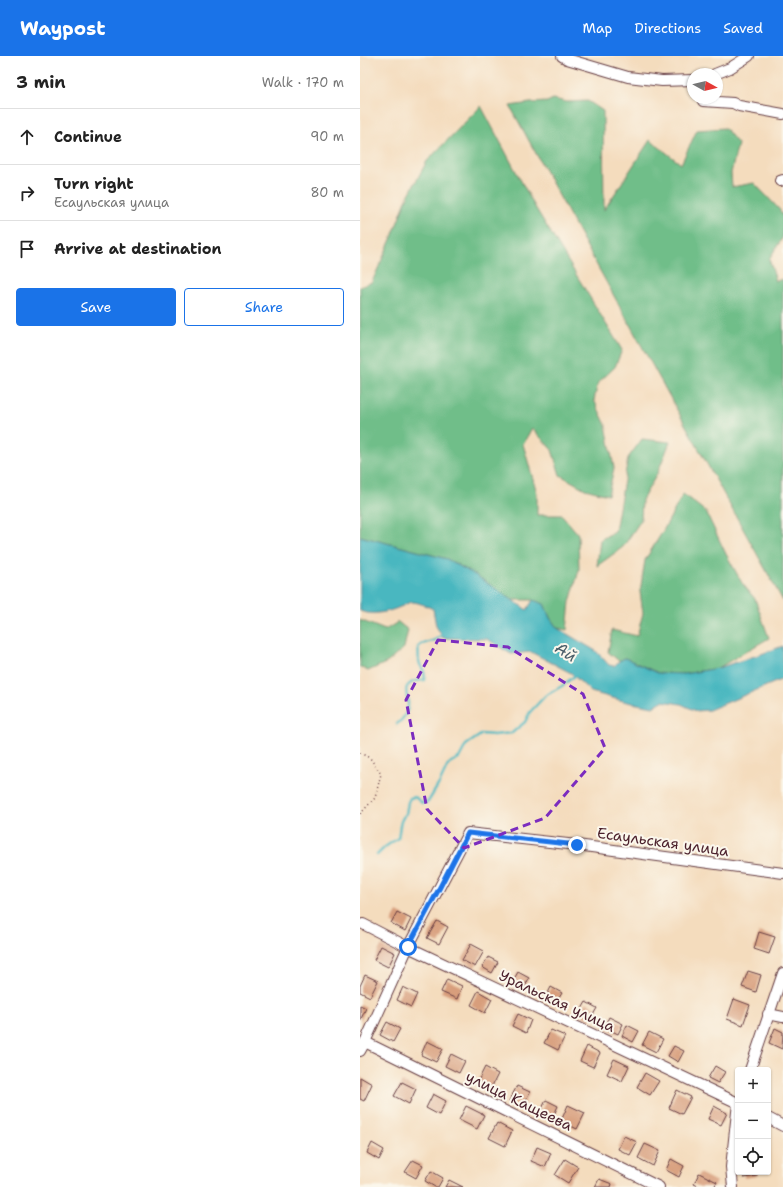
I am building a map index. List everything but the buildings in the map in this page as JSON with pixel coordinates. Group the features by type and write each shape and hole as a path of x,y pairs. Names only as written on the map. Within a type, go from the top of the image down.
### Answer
{"street":[{"path":"562,56 567,59 628,77 662,81 687,80"},
{"path":"723,71 749,56"},
{"path":"723,102 733,103 739,106 783,114"},
{"name":"Есаульская улица","path":"408,947 468,833 577,845 783,873"},
{"name":"Уральская улица","path":"363,924 408,947 735,1102"},
{"path":"363,1047 408,947"},
{"path":"751,1067 783,973"},
{"path":"768,1014 783,1017"},
{"name":"улица Кащеева","path":"363,1047 659,1187"},
{"path":"771,1120 783,1126"},
{"path":"733,1187 731,1167 735,1130"}],"path":[{"path":"360,753 370,758 381,774 375,798 360,814"}],"highlighted area":[{"path":"438,640 508,647 583,694 605,748 545,818 464,848 427,809 406,700"}],"green space":[{"path":"553,99 567,102 588,101 603,111 604,210 650,140 681,164 697,130 725,128 738,144 731,173 732,187 754,183 783,215 783,237 769,259 776,281 783,279 783,601 510,106 547,102"},
{"path":"481,106 535,207 622,350 615,367 598,383 594,400 606,425 614,468 608,495 585,489 560,475 552,450 532,428 523,444 537,493 537,515 562,515 578,534 579,570 570,602 567,630 557,628 550,618 544,604 533,600 512,600 477,576 447,559 360,536 360,287 372,282 407,198 427,161"},
{"path":"642,439 670,442 657,474 642,500 641,520 623,547 597,566 600,540 615,531 628,458"},
{"path":"683,494 706,512 742,583 755,599 769,638 718,668 684,674 658,673 625,658 619,661 608,652 612,630 637,636 643,613 640,592 645,560"},
{"path":"360,620 385,630 398,622 408,630 404,648 388,662 368,671 360,667"}],"water":[{"name":"Ай","path":"360,536 447,559 477,576 527,610 533,600 544,604 550,618 557,628 596,651 609,665 614,666 625,658 658,673 684,674 718,668 783,646 783,679 709,710 696,711 681,704 662,701 653,707 627,702 591,692 571,673 531,652 511,654 487,639 443,638 436,626 433,609 422,604 410,602 396,609 380,613 360,611"}],"waterway":[{"path":"397,724 404,717 408,708 407,687 413,682 424,680 425,677 419,661 418,647 422,644 435,640 443,634"},
{"path":"377,855 398,838 401,822 406,814 410,798 415,797 422,803 428,802 447,767 451,762 459,758 466,745 482,734 494,735 512,733 525,722 530,712 545,696 562,686 577,674"}],"route":[{"path":"408,947 468,833 577,845"}]}
